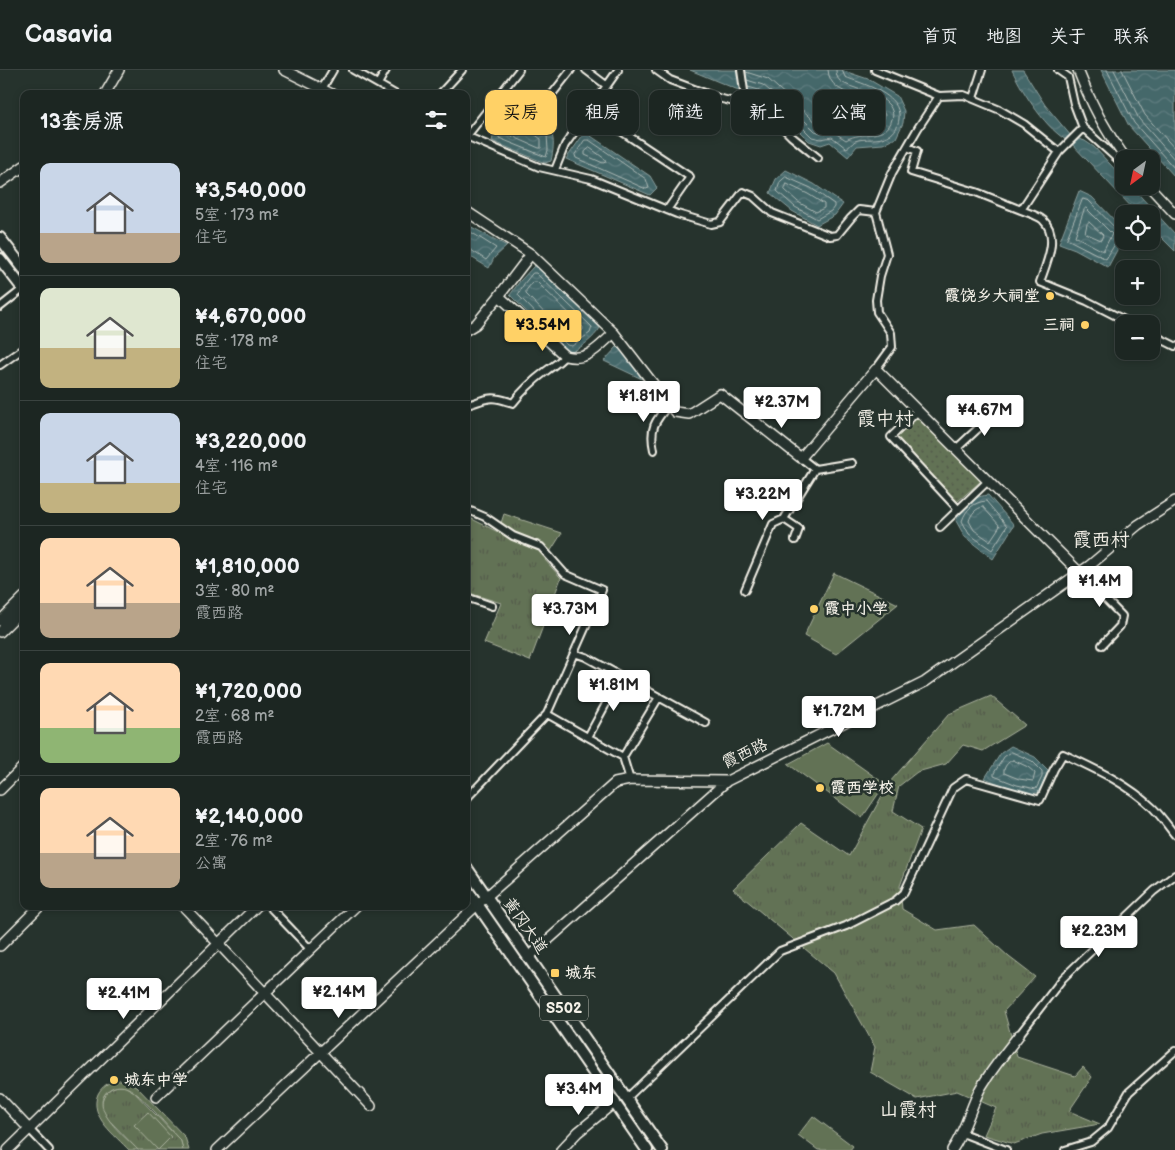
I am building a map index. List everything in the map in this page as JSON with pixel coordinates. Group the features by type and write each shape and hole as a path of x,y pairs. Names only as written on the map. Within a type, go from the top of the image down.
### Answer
{"main road":[{"path":"0,238 20,265"},
{"path":"0,259 20,289"},
{"name":"黄冈大道","path":"470,873 662,1150"},
{"name":"黄冈大道","path":"470,894 647,1150"}],"street":[{"path":"107,90 119,70"},
{"path":"284,70 322,89 333,70"},
{"path":"353,70 388,90"},
{"path":"378,84 386,70"},
{"path":"444,90 462,70"},
{"path":"470,132 518,70"},
{"path":"555,90 571,70"},
{"path":"586,70 606,85"},
{"path":"603,90 618,70"},
{"path":"656,70 670,80 731,101"},
{"path":"741,70 744,90"},
{"path":"875,70 939,96 964,95 1000,110 1024,124 1059,152"},
{"path":"973,98 982,70"},
{"path":"1058,70 1068,77 1074,104 1083,128 1115,156"},
{"path":"1078,70 1087,94 1120,150"},
{"path":"801,458 876,369 892,347 891,333 877,312 876,300 880,276 887,254 876,212 888,182 907,147 939,96"},
{"path":"1021,210 1059,152 1083,128"},
{"path":"555,170 565,145 573,135"},
{"path":"627,135 690,177 667,210"},
{"path":"790,135 818,158"},
{"path":"470,137 539,166 591,179 667,210 711,224 720,222 743,192 753,196 772,213 830,236 837,235 859,210 876,212"},
{"path":"907,147 917,151 911,172 976,192 1037,216 1045,222 1052,245 1040,282 1087,300 1115,315"},
{"path":"0,183 20,169"},
{"path":"1157,195 1175,214"},
{"path":"470,214 531,254 614,333 675,412 689,414 720,394 815,469 852,463"},
{"path":"470,328 476,324 531,254"},
{"path":"0,307 20,292"},
{"path":"499,296 565,356 574,358 587,357 614,333"},
{"path":"1160,338 1175,346"},
{"path":"0,365 20,351"},
{"path":"470,404 486,399 497,398 513,403 528,387 565,356"},
{"path":"876,369 1122,616 1120,626 1102,645"},
{"path":"654,450 651,436 653,428 660,414 669,404"},
{"path":"956,449 998,410"},
{"path":"918,411 891,437 958,510"},
{"path":"745,590 774,524 784,519 815,469"},
{"path":"940,527 988,481"},
{"name":"霞西路","path":"217,1150 477,905 615,783 630,780 727,781 925,682 1079,572 1138,525 1175,501"},
{"path":"470,511 485,517 513,536 541,547 565,574 602,590 547,714 470,795"},
{"path":"784,519 799,530 795,540"},
{"path":"470,598 492,606"},
{"path":"0,621 20,601"},
{"path":"0,632 20,612"},
{"path":"574,653 586,657 706,723"},
{"path":"588,737 621,676"},
{"path":"623,757 659,696"},
{"path":"547,714 623,757 630,780"},
{"path":"628,1097 780,951 846,926 895,901 904,893 952,788 966,779 1040,800 1054,768 1063,754 1107,774 1133,791 1154,809 1175,835"},
{"path":"0,790 20,770"},
{"path":"530,956 727,781"},
{"path":"953,1150 980,1090 992,1070 1063,978 1154,890 1175,875"},
{"path":"0,946 36,910"},
{"path":"187,910 371,1106"},
{"path":"8,1150 253,910"},
{"path":"273,910 310,949"},
{"path":"156,1097 352,910"},
{"path":"1065,1150 1091,1142 1108,1128 1129,1092 1175,1051"},
{"path":"0,1098 45,1148"},
{"path":"561,1150 578,1132 614,1102"},
{"path":"962,1133 1006,1150"}],"green space":[{"path":"918,415 981,481 957,502 895,437"},
{"path":"504,514 562,533 545,560 561,578 530,661 484,643 501,603 470,593 470,518 498,532"},
{"path":"834,573 898,604 836,654 804,636"},
{"path":"991,696 1025,725 983,751 963,745 946,764 917,772 899,786 893,811 921,829 900,886 902,909 937,930 974,925 1009,957 1035,977 1004,1011 1017,1057 1075,1076 1083,1067 1092,1077 1069,1111 1100,1124 1042,1134 1014,1144 984,1135 996,1108 957,1091 917,1099 870,1072 875,1047 834,973 733,889 801,823 849,856 889,783 949,714"},
{"path":"827,743 885,784 862,818 788,764"},
{"path":"117,1080 124,1080 136,1086 185,1137 189,1150 183,1150 181,1141 139,1096 123,1086 116,1087 110,1089 104,1096 102,1104 105,1113 117,1130 138,1150 129,1150 105,1125 97,1110 96,1102 100,1091 106,1085"},
{"path":"118,1086 124,1086 133,1091 181,1141 183,1150 138,1150 106,1117 102,1107 105,1094"},
{"path":"148,1112 171,1137 158,1150 134,1125"},
{"path":"813,1116 853,1146 850,1150 818,1150 798,1135"}],"water":[{"path":"690,70 841,70 868,79 897,96 904,111 903,123 896,138 883,144 857,146 848,157 830,142 821,145 809,141 803,135 803,90 736,89"},
{"path":"1012,70 1023,70 1045,105 1071,136 1085,141 1094,147 1115,169 1115,190 1070,142 1061,137 1044,120 1022,89"},
{"path":"1101,70 1175,70 1175,177 1160,160 1160,150 1151,150 1129,126"},
{"path":"494,135 552,135 553,150 551,161 545,163 492,141"},
{"path":"583,135 589,135 650,176 657,188 650,195 566,159"},
{"path":"786,170 814,184 843,204 835,215 817,225 792,211 770,193 776,179"},
{"path":"1079,191 1092,197 1115,221 1115,250 1117,250 1108,267 1075,249 1059,243"},
{"path":"1120,195 1139,195 1148,205 1130,205"},
{"path":"1160,218 1175,234 1175,251 1160,236"},
{"path":"470,226 507,246 494,258 489,268 470,256"},
{"path":"535,265 600,328 594,336 578,349 569,353 510,295"},
{"path":"618,346 640,370 642,379 604,361"},
{"path":"988,495 1014,525 993,559 965,537 956,521 968,502"},
{"path":"1011,746 1035,757 1048,770 1040,792 1020,792 985,778 1001,753"}],"place":[{"name":"霞饶乡大祠堂","path":"1050,296"},
{"name":"三祠","path":"1085,325"},
{"name":"霞中小学","path":"814,609"},
{"name":"霞西学校","path":"820,788"},
{"name":"城东","path":"555,973"},
{"name":"城东中学","path":"114,1080"}],"district":[{"name":"霞中村","path":"885,419"},
{"name":"霞西村","path":"1101,540"},
{"name":"山霞村","path":"908,1110"}]}
